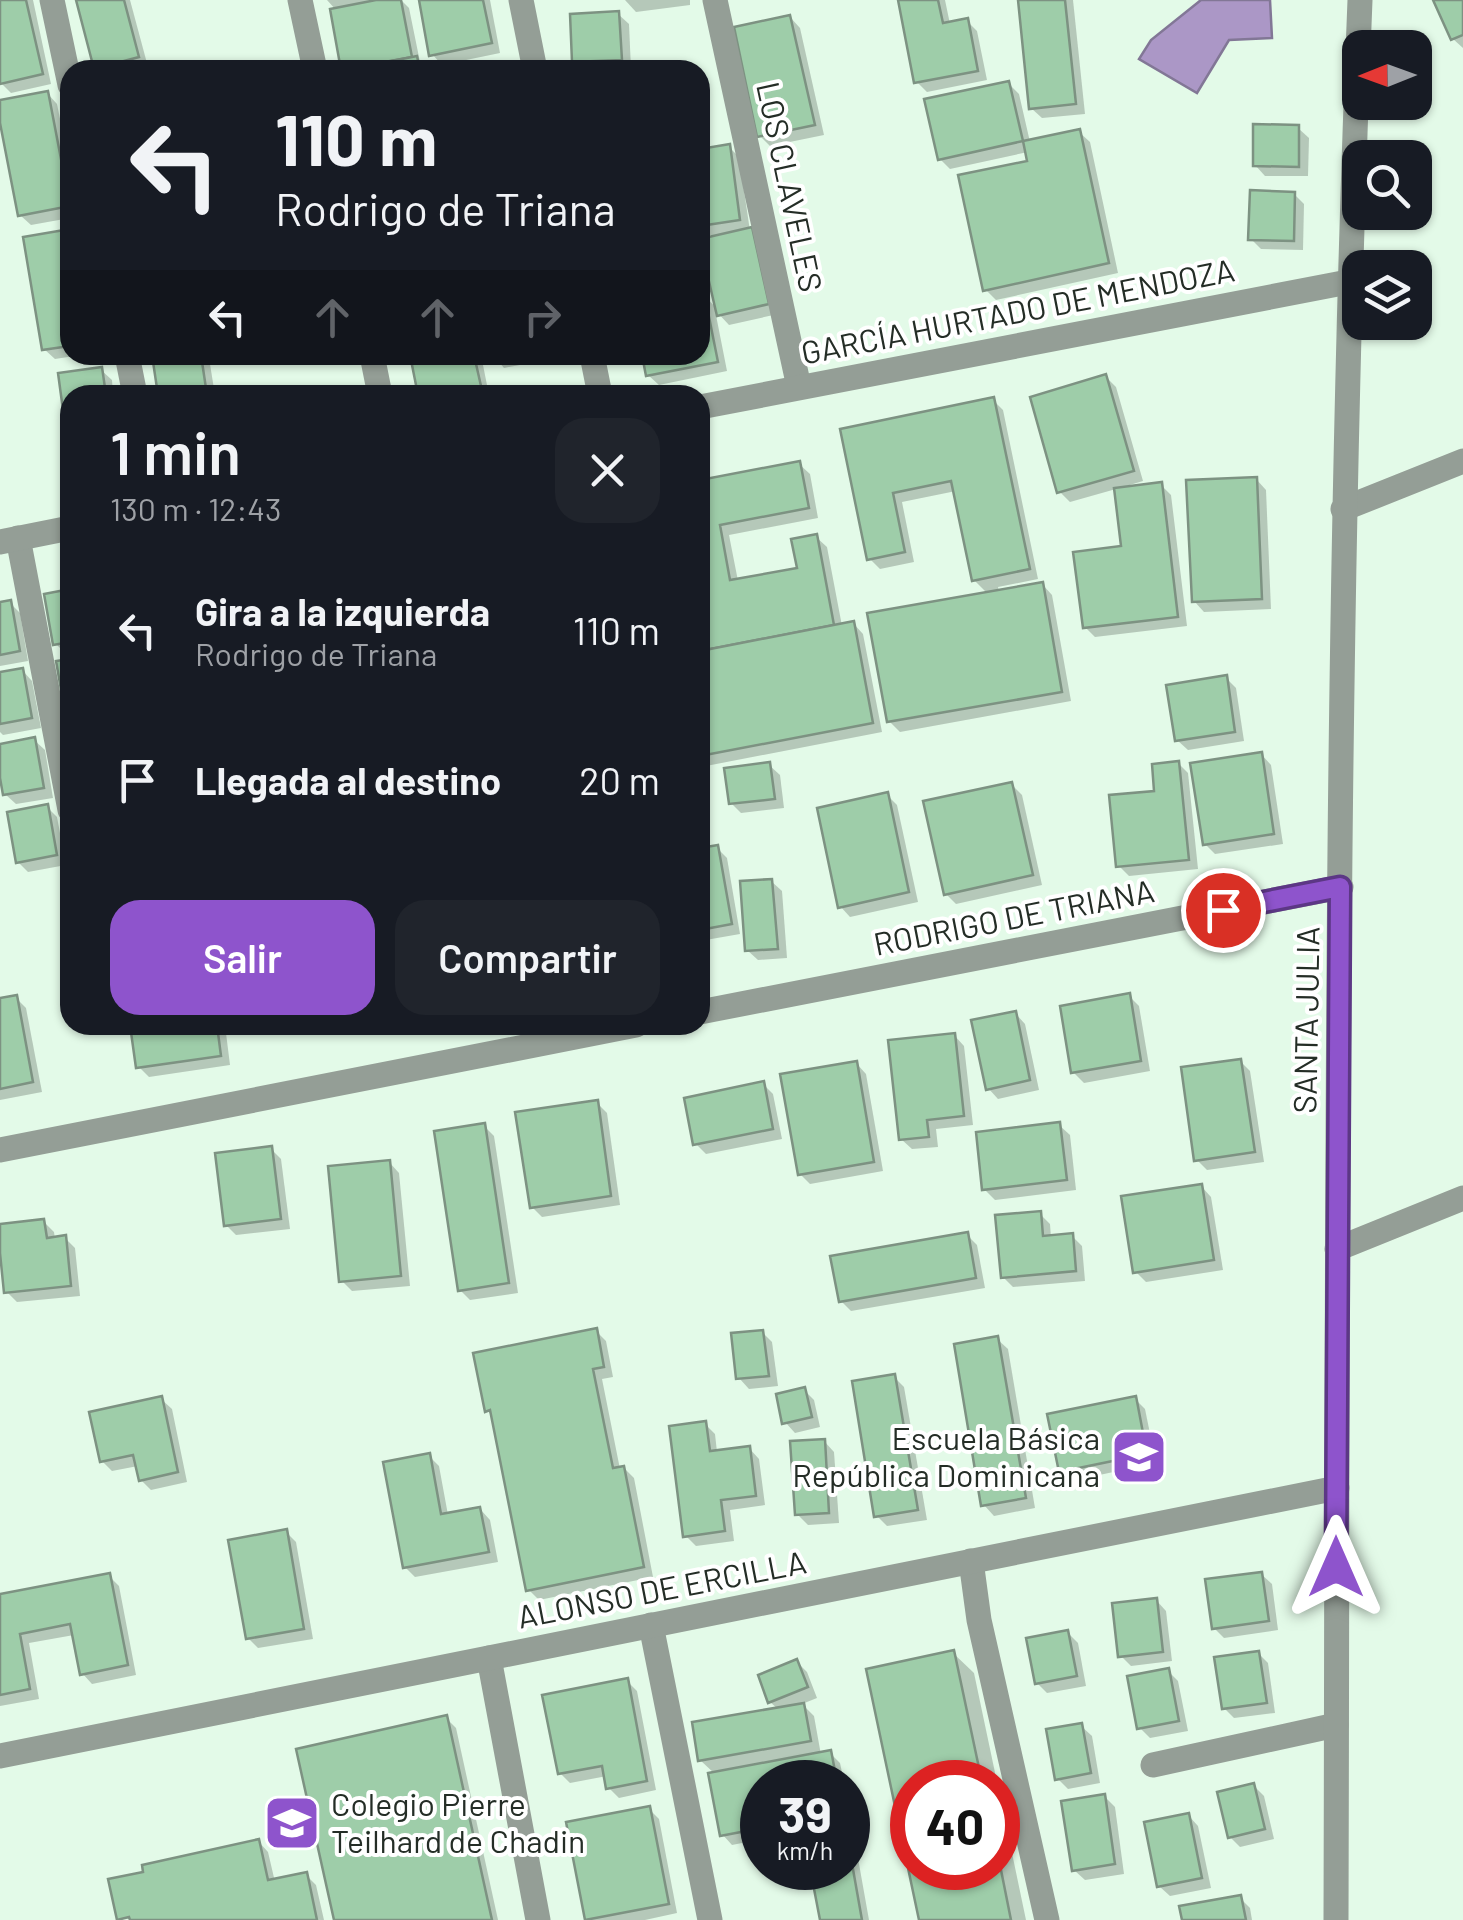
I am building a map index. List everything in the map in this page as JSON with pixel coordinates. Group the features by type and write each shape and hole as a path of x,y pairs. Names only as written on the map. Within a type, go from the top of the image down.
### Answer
{"street":[{"path":"52,0 65,60"},
{"path":"300,0 313,60"},
{"path":"521,0 533,60"},
{"name":"LOS CLAVELES","path":"715,0 799,388"},
{"name":"SANTA JULIA","path":"1349,250 1360,0"},
{"name":"GARCÍA HURTADO DE MENDOZA","path":"710,405 1342,283"},
{"name":"SANTA JULIA","path":"1336,1920 1340,887 1347,340"},
{"path":"1344,509 1463,462"},
{"path":"60,530 9,540 60,766"},
{"name":"RODRIGO DE TRIANA","path":"710,1010 1340,887"},
{"path":"0,1150 585,1035"},
{"path":"1338,1249 1463,1198"},
{"name":"ALONSO DE ERCILLA","path":"0,1756 1337,1488"},
{"path":"971,1561 979,1620 1047,1920"},
{"path":"651,1626 710,1920"},
{"path":"488,1658 538,1920"},
{"path":"1153,1765 1336,1725"}],"shaded area":[{"path":"1201,0 1270,0 1272,38 1229,40 1197,93 1139,59 1151,40"}],"building":[{"path":"0,0 26,0 43,74 0,84"},
{"path":"76,0 124,0 139,57 92,60"},
{"path":"376,0 401,0 412,57 339,60 330,9"},
{"path":"419,0 483,0 492,43 429,56"},
{"path":"898,0 938,0 943,23 968,18 978,71 914,83"},
{"path":"1018,0 1065,0 1076,104 1029,109"},
{"path":"1433,0 1463,0 1463,35 1451,40"},
{"path":"619,11 622,60 572,60 570,14"},
{"path":"790,15 815,125 757,137 734,27"},
{"path":"1009,81 1023,141 938,160 924,99"},
{"path":"48,91 60,154 60,208 18,216 0,123 0,100"},
{"path":"1253,124 1299,125 1299,167 1253,166"},
{"path":"1080,129 1109,263 983,291 958,175 1027,161 1023,141"},
{"path":"730,144 740,220 710,224 710,147"},
{"path":"1250,190 1295,192 1294,241 1248,240"},
{"path":"752,227 769,304 717,316 710,286 710,237"},
{"path":"60,231 60,347 42,350 23,237"},
{"path":"710,322 718,362 710,364"},
{"path":"154,365 202,365 206,385 156,385"},
{"path":"412,365 476,365 481,385 416,385"},
{"path":"644,365 703,365 646,376"},
{"path":"102,367 105,385 60,388 58,373"},
{"path":"1106,374 1134,471 1057,493 1030,397"},
{"path":"994,397 1030,569 972,581 951,481 893,493 905,552 867,560 840,429"},
{"path":"800,461 809,508 720,525 730,580 797,568 791,539 817,534 834,625 710,649 710,478"},
{"path":"1257,477 1262,599 1192,602 1186,480"},
{"path":"1162,482 1178,617 1083,628 1073,552 1121,546 1114,488"},
{"path":"1043,582 1062,692 887,722 867,613"},
{"path":"60,591 60,644 53,645 44,594"},
{"path":"11,600 20,651 0,655 0,602"},
{"path":"854,621 873,723 710,754 710,649"},
{"path":"23,668 32,718 0,724 0,672"},
{"path":"1227,675 1235,732 1175,741 1166,685"},
{"path":"35,737 44,788 3,795 0,744"},
{"path":"1262,752 1274,834 1203,845 1190,763"},
{"path":"1179,761 1189,860 1116,867 1109,795 1154,791 1152,764"},
{"path":"770,762 775,799 729,804 724,768"},
{"path":"1012,782 1033,875 944,895 923,801"},
{"path":"888,792 909,892 838,908 817,808"},
{"path":"48,804 57,855 16,863 7,812"},
{"path":"718,845 732,924 710,928 710,846"},
{"path":"772,879 778,949 745,951 740,881"},
{"path":"1130,993 1141,1061 1071,1073 1060,1006"},
{"path":"17,995 33,1082 0,1089 0,998"},
{"path":"1016,1011 1030,1080 986,1090 971,1020"},
{"path":"955,1033 964,1116 927,1120 929,1137 899,1140 888,1040"},
{"path":"131,1035 218,1035 221,1056 136,1068"},
{"path":"1241,1059 1255,1152 1194,1161 1181,1067"},
{"path":"857,1061 874,1162 798,1175 780,1074"},
{"path":"764,1081 773,1129 693,1145 684,1098"},
{"path":"598,1100 611,1196 530,1208 515,1112"},
{"path":"1060,1122 1067,1180 982,1190 976,1132"},
{"path":"485,1123 509,1283 458,1291 434,1131"},
{"path":"272,1146 281,1219 224,1226 215,1153"},
{"path":"390,1160 401,1276 339,1282 328,1166"},
{"path":"1202,1184 1214,1260 1133,1273 1121,1196"},
{"path":"1041,1211 1043,1236 1073,1233 1076,1271 1001,1278 995,1215"},
{"path":"44,1219 47,1238 66,1235 71,1286 4,1293 0,1224"},
{"path":"968,1232 976,1278 839,1302 830,1256"},
{"path":"597,1328 604,1367 593,1369 613,1468 624,1466 644,1567 526,1591 490,1410 485,1412 473,1353"},
{"path":"763,1330 769,1376 736,1379 731,1333"},
{"path":"998,1336 1026,1498 981,1506 954,1344"},
{"path":"895,1374 918,1510 874,1517 852,1381"},
{"path":"805,1387 812,1417 782,1424 776,1394"},
{"path":"162,1396 178,1472 139,1481 133,1455 100,1462 89,1412"},
{"path":"1136,1396 1147,1454 1059,1472 1047,1414"},
{"path":"706,1421 710,1451 750,1446 756,1496 721,1500 725,1531 683,1537 669,1426"},
{"path":"825,1439 829,1513 795,1515 790,1441"},
{"path":"430,1453 441,1514 480,1507 489,1552 403,1568 383,1462"},
{"path":"287,1529 304,1629 246,1639 228,1540"},
{"path":"1262,1572 1269,1621 1212,1629 1205,1579"},
{"path":"110,1573 128,1665 80,1675 70,1624 20,1634 30,1689 0,1695 0,1594"},
{"path":"1157,1598 1163,1652 1118,1657 1112,1603"},
{"path":"1068,1630 1077,1676 1035,1684 1026,1638"},
{"path":"954,1650 977,1760 890,1760 890,1783 866,1669"},
{"path":"1259,1651 1267,1703 1222,1709 1214,1657"},
{"path":"797,1659 808,1687 768,1703 758,1675"},
{"path":"1169,1668 1179,1721 1137,1729 1127,1676"},
{"path":"628,1678 647,1781 606,1789 602,1766 558,1774 542,1695"},
{"path":"804,1703 811,1741 698,1761 692,1722"},
{"path":"447,1715 492,1920 334,1920 296,1749"},
{"path":"1082,1723 1091,1773 1055,1780 1046,1729"},
{"path":"831,1750 833,1760 778,1760"},
{"path":"740,1767 740,1832 720,1836 708,1773"},
{"path":"1254,1783 1265,1829 1228,1838 1217,1792"},
{"path":"1105,1794 1115,1864 1072,1871 1061,1801"},
{"path":"650,1806 669,1904 585,1920 566,1822"},
{"path":"1189,1813 1202,1878 1157,1887 1144,1822"},
{"path":"259,1839 268,1880 307,1872 317,1920 117,1920 108,1879 143,1872 142,1865"},
{"path":"814,1890 857,1890 862,1920 820,1920"},
{"path":"913,1890 1005,1890 1011,1920 919,1920"},
{"path":"1241,1895 1246,1920 1182,1920 1179,1906"}],"place":[{"name":"Escuela Básica República Dominicana","path":"1139,1457"},
{"name":"Colegio Pierre Teilhard de Chadin","path":"292,1823"}],"route":[{"path":"1223,910 1340,887 1336,1567"}]}
